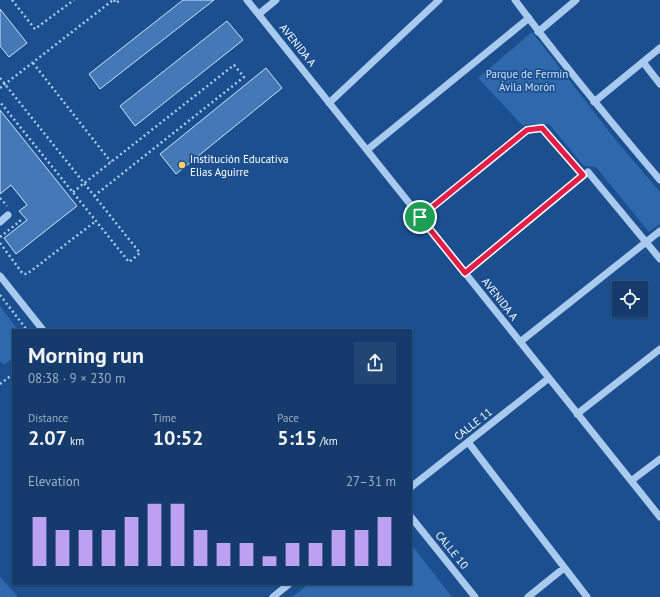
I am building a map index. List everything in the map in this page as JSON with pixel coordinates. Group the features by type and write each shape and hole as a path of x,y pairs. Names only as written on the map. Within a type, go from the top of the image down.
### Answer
{"street":[{"name":"AVENIDA A","path":"247,0 660,517"},
{"path":"258,14 276,0"},
{"path":"329,103 439,0"},
{"path":"515,0 538,32 594,102 660,180"},
{"path":"538,32 576,0"},
{"path":"367,150 529,18"},
{"path":"594,102 660,48"},
{"path":"643,62 660,84"},
{"path":"420,217 527,130 542,128 583,175"},
{"path":"465,273 588,172 660,258"},
{"path":"0,222 8,215"},
{"path":"520,342 660,231"},
{"path":"0,276 42,329"},
{"path":"577,414 660,349"},
{"name":"CALLE 11","path":"412,487 549,378"},
{"path":"468,442 587,597"},
{"path":"631,481 660,459"},
{"name":"CALLE 10","path":"412,518 475,597"},
{"path":"528,597 564,568"},
{"path":"272,597 288,585"}],"path":[{"path":"12,0 35,29 74,0"},
{"path":"0,88 113,0 116,3 120,0"},
{"path":"33,63 111,162"},
{"path":"73,192 234,65 244,77 94,196"},
{"path":"0,78 140,253 129,262 0,102"},
{"path":"0,243 23,274 27,274 96,221"},
{"path":"0,295 26,329"},
{"path":"0,384 12,375"}],"green space":[{"name":"Parque de Fermín Ávila Morón","path":"532,32 615,139 660,192 660,224 649,232 596,167 584,166 549,124 522,125 478,78"},
{"path":"0,306 17,329 12,329 12,359 4,365 0,361"},
{"path":"412,545 452,597 292,597 308,585 412,585"},
{"path":"0,576 18,597 0,597"}],"building":[{"path":"183,0 214,0 100,89 89,74"},
{"path":"0,9 27,43 9,57 0,46"},
{"path":"227,21 243,40 135,126 120,106"},
{"path":"266,68 282,88 176,174 160,154"},
{"path":"0,110 77,206 16,254 4,238 27,220 19,211 27,205 11,185 0,194"}],"place":[{"name":"Institución Educativa Elias Aguirre","path":"182,165"}],"route":[{"path":"542,128 583,175 465,273 420,217 527,130 542,128"}]}
